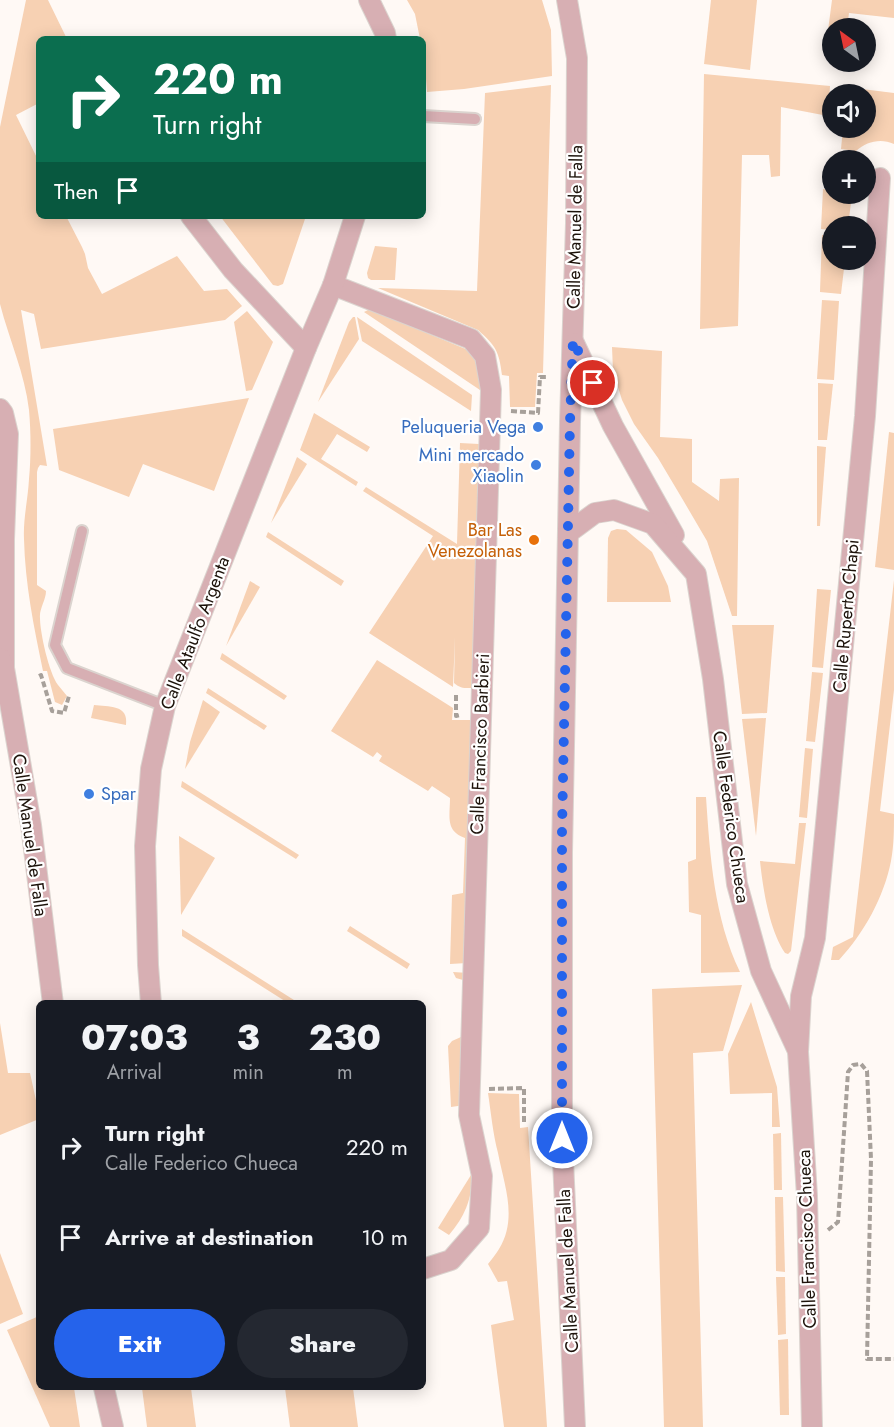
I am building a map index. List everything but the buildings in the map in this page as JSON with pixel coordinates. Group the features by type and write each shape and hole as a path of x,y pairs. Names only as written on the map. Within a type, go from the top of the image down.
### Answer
{"street":[{"path":"369,0 382,36"},
{"name":"Calle Manuel de Falla","path":"567,0 577,58 576,223 562,853 562,1138 575,1427"},
{"name":"Calle Ruperto Chapi","path":"798,1052 801,996 815,938 864,427 880,178"},
{"path":"193,219 233,270 306,348"},
{"name":"Calle Ataulfo Argenta","path":"151,1000 145,846 152,769 165,706 333,285 354,219"},
{"name":"Calle Francisco Barbieri","path":"333,285 471,339 484,356 491,390 469,1115 482,1176 480,1228 451,1260 426,1268"},
{"name":"Calle Federico Chueca","path":"573,340 613,426 696,574 713,679 737,884 761,971 798,1052"},
{"name":"Calle Manuel de Falla","path":"0,409 8,434 2,663 32,825 53,1000"},
{"path":"568,533 595,513 614,510 652,524 696,574"},
{"name":"Calle Francisco Chueca","path":"798,1052 807,1196 812,1427"},
{"path":"104,1390 113,1427"}],"lane":[{"path":"426,116 475,118"},
{"path":"82,531 55,645 67,668 165,706"}],"path":[{"path":"506,411 538,413 540,377 547,377"},
{"path":"39,676 41,675 52,711 64,713 69,696"},
{"path":"824,1222 825,1233 838,1222 848,1072 853,1065 861,1064 867,1071 871,1159 867,1359 894,1359"},
{"path":"485,1089 524,1088 524,1122"}],"shaded area":[{"path":"26,0 48,0 66,36 36,36 36,105 16,115 36,156 36,219 68,219 85,254 88,268 102,294 177,256 204,291 227,289 242,306 225,320 41,349 34,314 21,310 47,466 40,465 37,472 37,585 46,591 40,625 51,672 67,696 62,705 55,702 47,671 43,671 26,573 24,532 30,462 29,410 20,370 0,304 0,127"},
{"path":"407,0 542,0 551,30 552,76 427,92 426,36 419,36 415,14"},
{"path":"711,0 757,0 750,70 704,64"},
{"path":"832,0 894,0 894,18 849,13 848,18 830,18"},
{"path":"704,74 822,85 822,115 781,107 780,176 771,177 769,155 742,155 738,326 700,329"},
{"path":"551,85 543,373 537,373 535,407 510,407 509,376 502,375 496,350 478,330 378,288 477,291 485,93"},
{"path":"876,91 894,93 894,144 879,141 869,143 857,150 841,149 842,138 876,138"},
{"path":"822,204 851,204 849,216 822,216 821,229"},
{"path":"222,219 305,219 283,284 273,285"},
{"path":"822,235 822,270 844,270 841,294 820,292"},
{"path":"375,246 397,248 395,280 368,278 367,273"},
{"path":"822,300 839,301 834,380 817,379"},
{"path":"368,310 468,350 480,368 480,390 364,312"},
{"path":"247,311 273,342 252,390 246,391 234,322"},
{"path":"355,317 359,339 318,402 349,322"},
{"path":"357,317 472,395 471,411 362,341"},
{"path":"612,347 662,351 660,437 692,439 692,482 719,501 720,479 739,478 737,616 732,616 707,541 658,458 634,424 622,400 613,371"},
{"path":"818,383 833,384 827,440 818,440"},
{"path":"249,398 214,491 143,464 129,497 59,470 53,429"},
{"path":"314,413 370,447 367,452 337,434 321,459 358,482 356,486 300,450"},
{"path":"889,432 894,433 894,570 875,567"},
{"path":"460,443 479,444 474,688 461,687 454,683 455,637 453,687 369,633 433,536 363,491 366,487 457,544"},
{"path":"817,446 826,447 820,526 817,526"},
{"path":"297,457 307,464 271,523"},
{"path":"626,530 652,552 668,586 671,602 607,602 608,538 611,531"},
{"path":"268,532 344,581 341,586 266,537"},
{"path":"894,580 894,690 880,811 894,814 892,855 888,874 872,914 857,938 839,960 831,960 833,947 853,937"},
{"path":"250,581 260,587 226,646"},
{"path":"817,589 831,590 823,668 812,667"},
{"path":"732,625 774,625 767,713 742,714"},
{"path":"222,653 287,696 284,700 220,659"},
{"path":"377,660 453,708 452,720 471,720 467,963 450,964 452,895 463,893 465,838 451,827 450,798 432,786 428,791 379,761 382,756 377,752 373,757 331,731"},
{"path":"812,672 823,673 815,742 806,741"},
{"path":"208,688 267,726 264,730 206,693"},
{"path":"203,700 220,712 185,769 190,742"},
{"path":"94,705 121,710 126,718 126,725 91,718"},
{"path":"766,718 756,836 742,719"},
{"path":"805,748 813,749 807,818 799,817"},
{"path":"182,781 299,855 296,859 181,787"},
{"path":"696,797 706,797 712,864 719,908 724,930 740,972 701,973 701,915 689,912 688,862 696,859"},
{"path":"799,823 806,823 791,951 788,954 779,943 771,921 760,861 795,864"},
{"path":"179,836 215,858 181,915"},
{"path":"350,926 410,964 407,969 347,931"},
{"path":"182,929 294,1000 283,1000 182,936"},
{"path":"453,972 469,973 465,1105 451,1107 448,1046 452,1041 461,1037 463,980 456,978"},
{"path":"742,985 723,1051 693,1053 703,1427 664,1427 652,989"},
{"path":"751,1002 777,1087 780,1127 772,1127 772,1093 730,1094 728,1054"},
{"path":"0,1023 8,1073 30,1073 36,1100 36,1120 0,1135"},
{"path":"488,1093 519,1094 520,1128 528,1127 547,1427 504,1427 491,1325 514,1320 507,1281 498,1282 488,1264 505,1237 509,1213"},
{"path":"781,1133 782,1190 774,1190 773,1134"},
{"path":"471,1175 469,1200 449,1235 438,1228"},
{"path":"775,1197 783,1197 785,1272 776,1271"},
{"path":"0,1253 23,1314 0,1324"},
{"path":"776,1277 785,1277 786,1334 778,1335"},
{"path":"36,1317 36,1390 74,1390 80,1427 50,1427 7,1330"},
{"path":"788,1339 789,1415 780,1415 778,1340"},
{"path":"142,1390 191,1390 196,1427 147,1427"},
{"path":"285,1390 353,1390 358,1427 290,1427"}],"place":[{"name":"Peluqueria Vega","path":"538,427"},
{"name":"Mini mercado Xiaolin","path":"536,465"},
{"name":"Bar Las Venezolanas","path":"534,540"},
{"name":"Spar","path":"89,794"}],"route":[{"path":"562,1138 562,830 573,340 593,383"}]}
